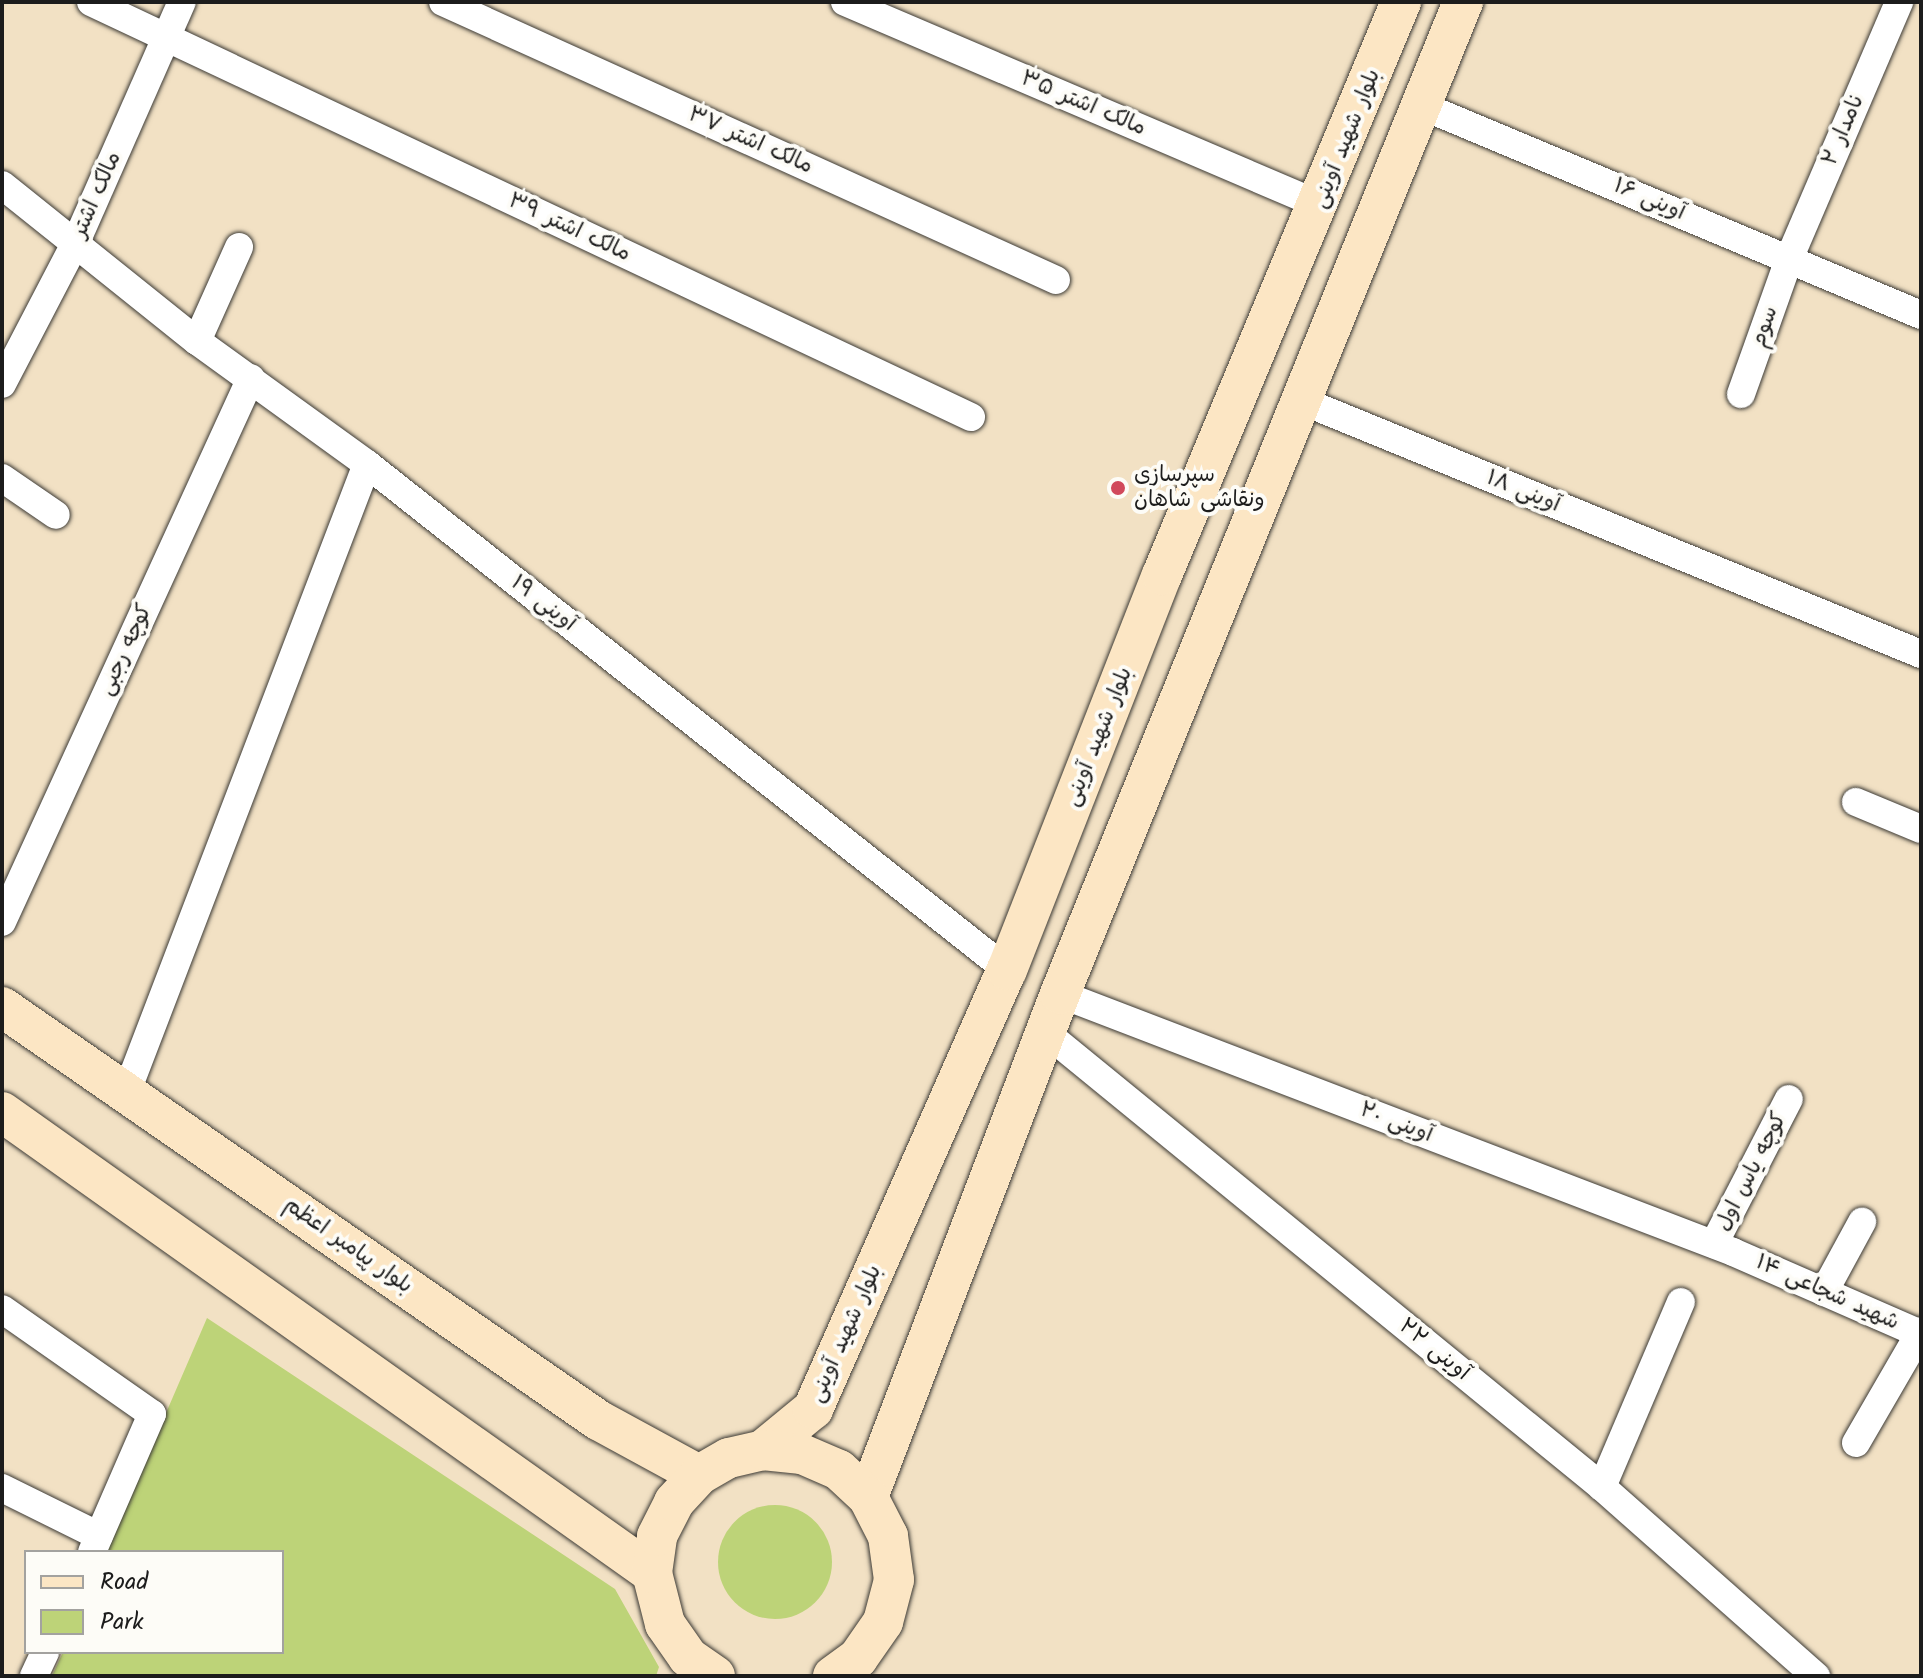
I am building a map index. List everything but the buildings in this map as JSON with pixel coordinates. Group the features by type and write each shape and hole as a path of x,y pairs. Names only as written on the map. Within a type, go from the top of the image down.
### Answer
{"main road":[{"name":"بلوار شهید آوینی","path":"763,1450 813,1409 1007,970 1162,575 1320,205 1401,2"},
{"path":"868,1497 1060,994 1463,2"},
{"name":"بلوار پیامبر اعظم","path":"2,1007 598,1420 699,1475"},
{"path":"2,1112 652,1573"},
{"path":"695,1670 665,1624 652,1573 657,1536 674,1502 699,1475 729,1458 763,1450 802,1454 839,1470 868,1497 891,1547 890,1601 872,1641 833,1676"}],"street":[{"name":"مالک اشتر ۳۹","path":"91,2 971,417"},
{"name":"مالک اشتر","path":"2,384 76,242 182,2"},
{"name":"مالک اشتر ۳۷","path":"443,2 1056,280"},
{"name":"مالک اشتر ۳۵","path":"845,2 1320,205"},
{"name":"نامدار ۲","path":"1789,259 1899,2"},
{"name":"۱۶ آوینی","path":"1420,105 1921,315"},
{"name":"آوینی ۱۹","path":"2,185 197,341 367,464 1007,970"},
{"path":"197,341 239,247"},
{"name":"سوم","path":"1741,394 1789,259"},
{"name":"کوچه رجبی","path":"2,922 251,378"},
{"name":"۱۸ آوینی","path":"1300,400 1921,654"},
{"path":"127,1091 367,464"},
{"path":"2,478 56,515"},
{"path":"1856,802 1921,829"},
{"name":"آوینی ۲۰","path":"1060,994 1724,1248"},
{"name":"آوینی ۲۲","path":"1045,1032 1602,1487 1816,1676"},
{"name":"کوچه یاس اول","path":"1724,1248 1789,1099"},
{"path":"1824,1292 1862,1222"},
{"name":"شهید شجاعی ۱۴","path":"1724,1248 1921,1333"},
{"path":"1602,1487 1681,1302"},
{"path":"2,1309 152,1414 96,1544 2,1488"},
{"path":"1856,1443 1921,1333"},
{"path":"34,1676 44,1654"}],"green space":[{"path":"207,1318 615,1589 659,1667 656,1676 52,1676 62,1654 284,1654 284,1550 107,1550"},
{"path":"775,1505 797,1509 815,1522 828,1540 832,1562 828,1584 815,1602 797,1615 775,1619 753,1615 735,1602 722,1584 718,1562 722,1540 735,1522 753,1509"}],"place":[{"name":"سپرسازی و‌نقاشی شاهان","path":"1118,488"}]}
